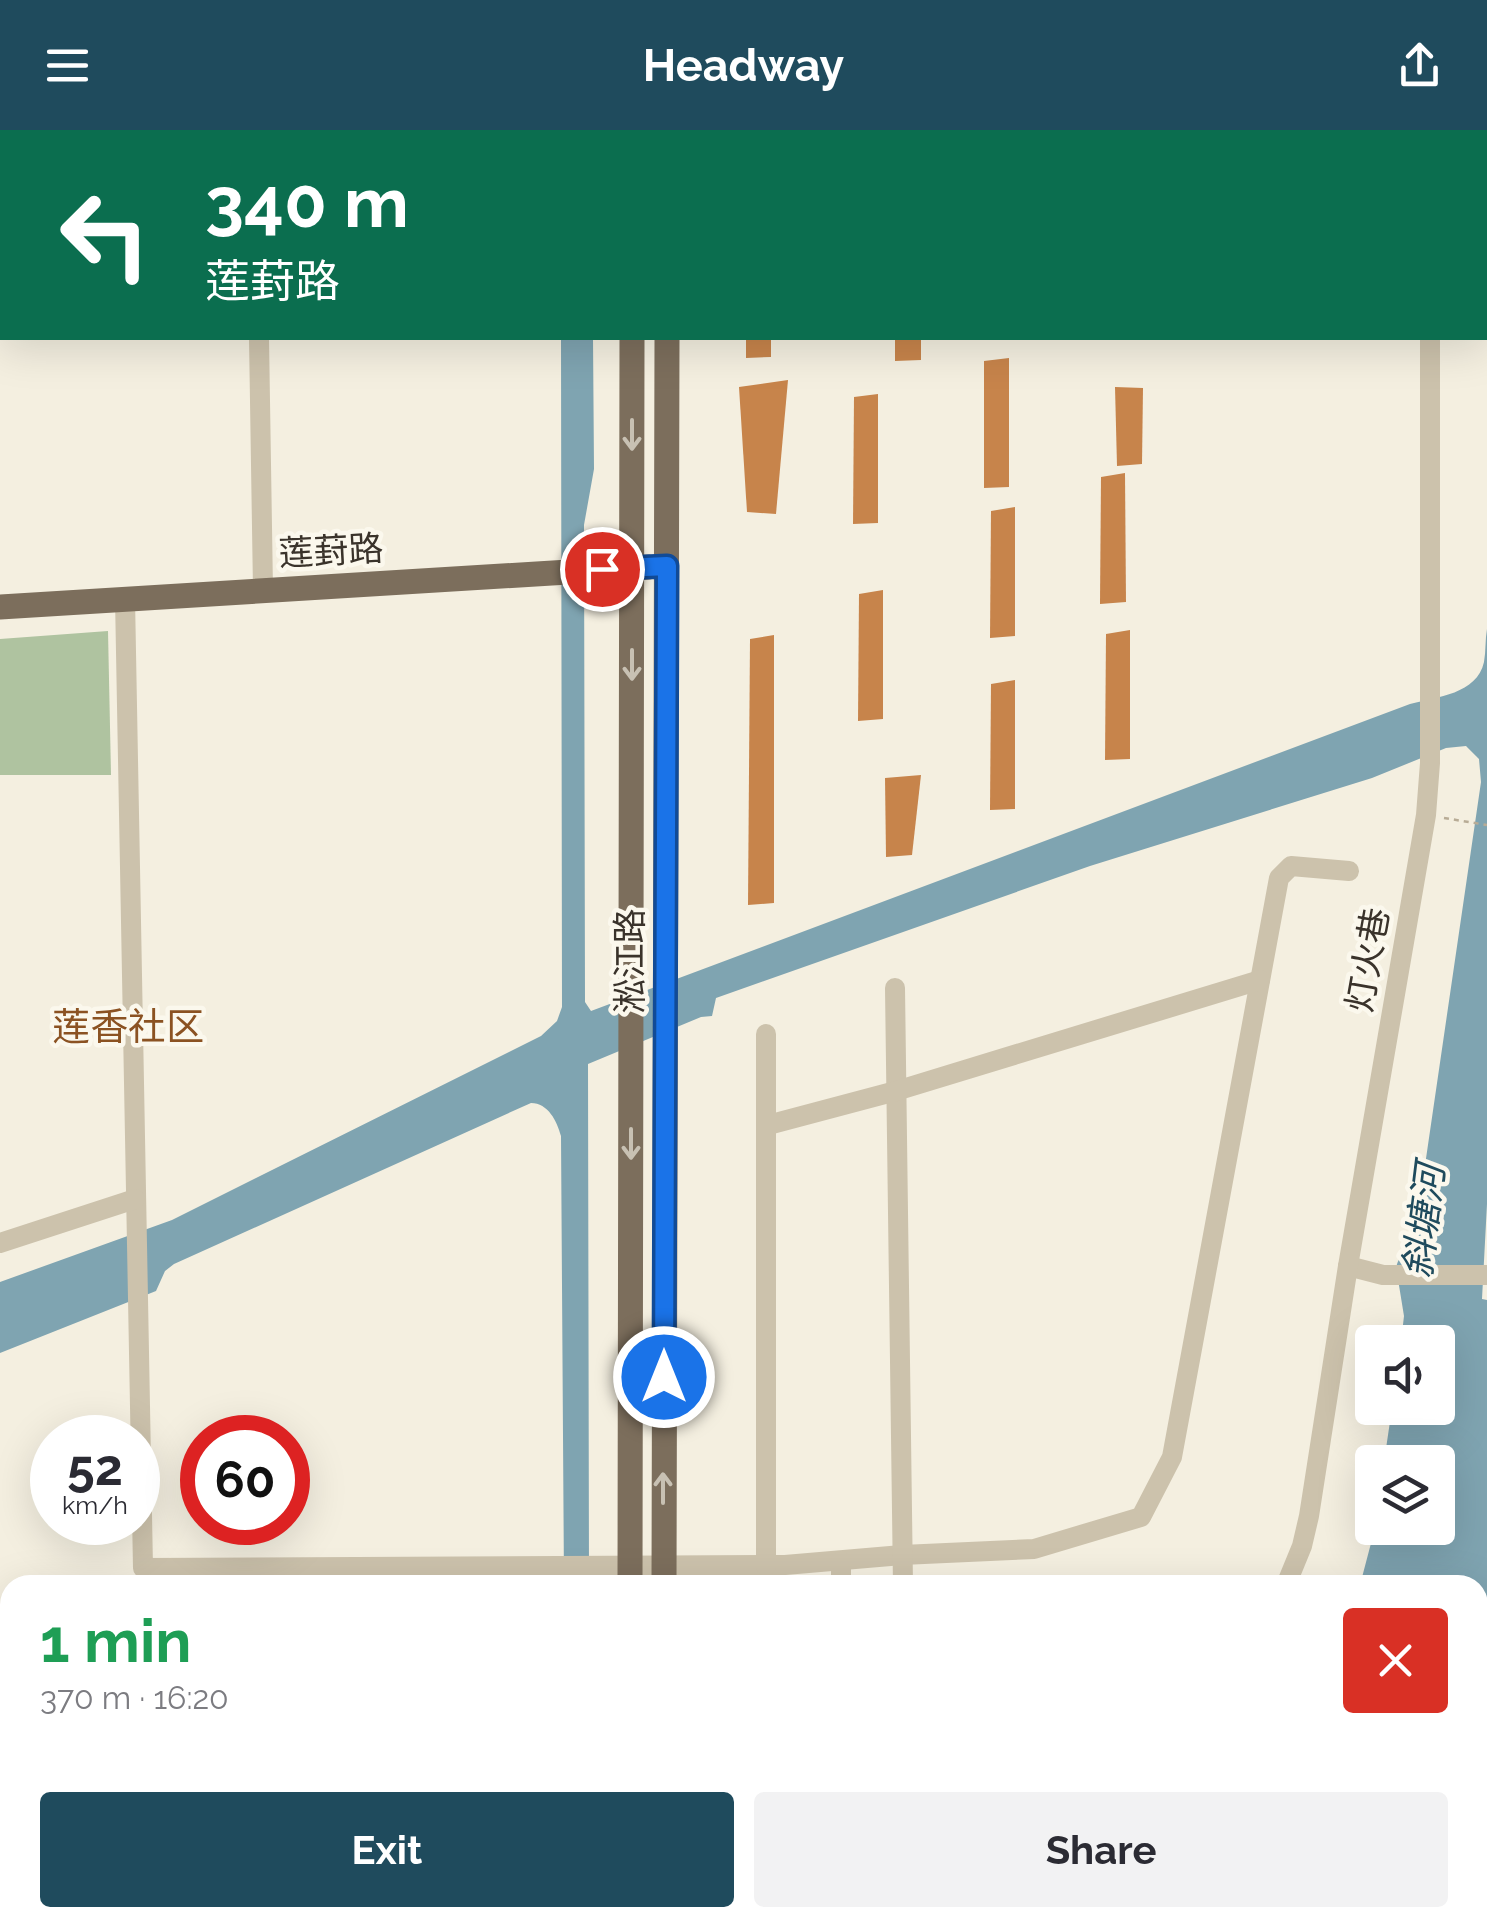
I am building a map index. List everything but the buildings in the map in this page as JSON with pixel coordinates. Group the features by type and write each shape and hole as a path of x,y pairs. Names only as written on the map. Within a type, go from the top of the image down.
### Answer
{"main road":[{"name":"淞江路","path":"630,1575 632,340"},
{"name":"淞江路","path":"663,1575 666,340"},
{"name":"莲葑路","path":"0,607 667,566"}],"street":[{"path":"259,340 262,590"},
{"name":"灯火巷","path":"1290,1575 1309,1516 1426,815 1430,764 1430,340"},
{"path":"125,598 143,1568 569,1575"},
{"path":"692,1575 779,1572 902,1554 1034,1549 1142,1517 1172,1457 1279,878 1284,870 1301,866 1349,871"},
{"path":"768,1126 896,1092 1260,980"},
{"path":"894,988 903,1575"},
{"path":"766,1034 779,1572"},
{"path":"0,1244 135,1199"},
{"path":"1348,1266 1382,1275 1487,1276"},
{"path":"841,1560 842,1575"}],"path":[{"path":"1456,820 1487,825"}],"green space":[{"path":"108,631 111,775 0,775 0,639"}],"water":[{"name":"斜塘河","path":"561,340 593,340 594,469 584,525 585,1002 591,1011 1410,704 1465,688 1480,673 1487,629 1487,1204 1482,1299 1487,1300 1487,1575 1363,1575 1371,1545 1455,1545 1455,1445 1387,1445 1389,1425 1455,1425 1455,1325 1403,1325 1396,1267 1416,1227 1481,782 1479,759 1466,746 1446,748 1372,778 1090,866 716,998 712,1016 701,1017 588,1064 589,1575 564,1575 561,1136 551,1114 537,1104 531,1103 174,1264 165,1271 156,1291 0,1353 0,1282 172,1220 541,1036 557,1021 562,1007"}],"district":[{"name":"莲香社区","path":"128,1027"}],"route":[{"path":"602,569 667,566 664,1377"}]}
